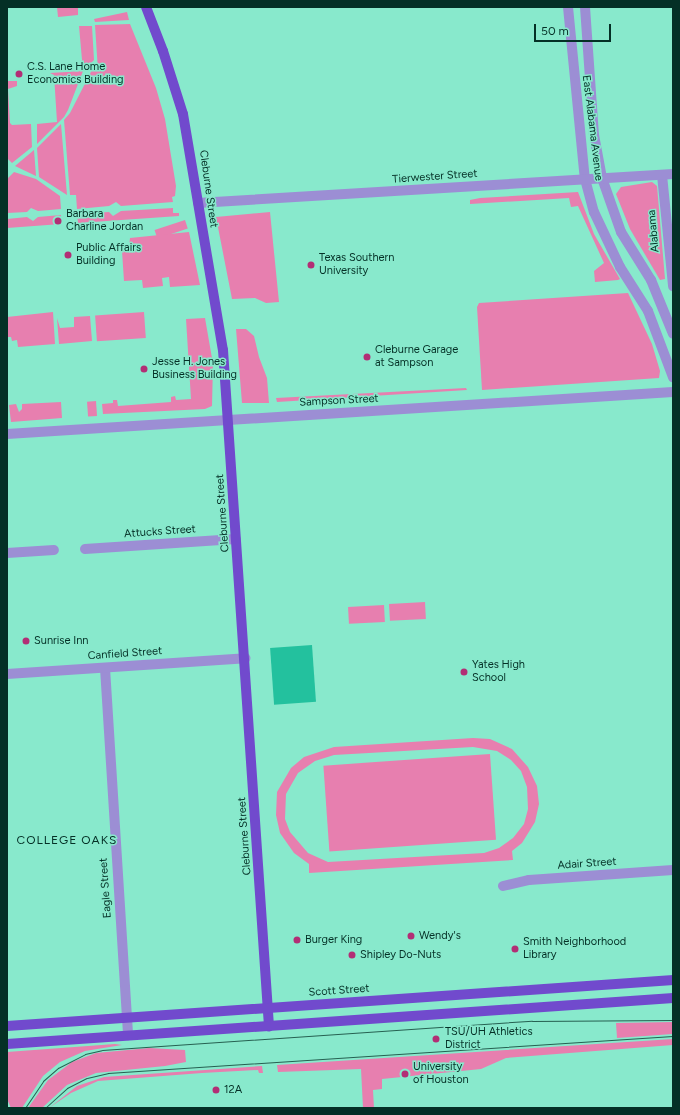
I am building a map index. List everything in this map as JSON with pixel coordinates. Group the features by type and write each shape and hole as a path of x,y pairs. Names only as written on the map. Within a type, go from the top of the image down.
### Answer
{"main road":[{"name":"Cleburne Street","path":"146,7 163,51 183,114 223,350 229,420 269,1026"},
{"name":"Scott Street","path":"7,1026 126,1016 268,1009 401,998 673,980"},
{"path":"557,988 558,1006"},
{"path":"401,998 402,1017"},
{"path":"7,1044 673,998"}],"street":[{"name":"East Alabama Avenue","path":"568,7 585,179 602,230 620,267 648,311 673,377"},
{"name":"East Alabama Avenue","path":"585,7 594,136 602,178 621,232 651,280 673,334"},
{"name":"Tierwester Street","path":"198,203 673,174"},
{"name":"Alabama","path":"662,175 672,286"},
{"name":"Sampson Street","path":"7,434 673,392"},
{"name":"Attucks Street","path":"85,549 236,539"},
{"path":"7,553 54,550"},
{"name":"Canfield Street","path":"7,674 245,658"},
{"name":"Eagle Street","path":"105,668 128,1035"},
{"name":"Adair Street","path":"503,886 529,880 673,870"}],"shaded area":[{"path":"57,7 78,7 78,15 58,17"},
{"path":"127,12 129,20 95,22 94,19"},
{"path":"130,24 156,88 165,119 176,186 175,196 172,197 173,202 121,206 116,202 109,206 77,209 76,195 70,195 64,120 70,113 95,64 95,71 98,71 95,25"},
{"path":"79,26 92,26 94,60 83,71"},
{"path":"83,71 64,117 37,144 37,124 57,122 54,75 50,73"},
{"path":"7,81 17,81 17,86 8,89 10,123 12,125 31,124 32,147 12,163 7,158"},
{"path":"61,124 67,195 39,177 37,148"},
{"path":"34,150 36,176 15,166"},
{"path":"14,172 36,179 60,196 61,209 38,211 31,208 27,212 7,213 7,179"},
{"path":"652,182 657,186 665,279 660,280 630,229 616,194 621,187"},
{"path":"578,192 594,234 620,279 618,280 595,282 594,271 604,263 578,206 571,207 569,198 470,204 470,200 480,198"},
{"path":"173,208 173,213 179,213 179,216 78,223 77,214 109,212 113,216 121,211"},
{"path":"270,212 279,302 266,303 255,298 232,299 216,217"},
{"path":"61,215 61,224 7,228 7,219 27,217 33,221 38,217"},
{"path":"185,220 188,229 157,238 155,230"},
{"path":"189,232 200,285 170,287 169,277 162,278 163,286 143,288 142,280 124,281 122,251 129,246 130,238"},
{"path":"628,293 652,344 660,371 659,378 482,390 477,307 479,303"},
{"path":"53,312 55,344 18,347 17,340 12,341 11,337 7,337 7,317"},
{"path":"144,312 146,338 97,341 95,315"},
{"path":"90,316 92,341 59,344 57,318 60,328 74,327 74,317"},
{"path":"205,318 213,364 212,406 205,409 103,414 102,404 113,403 113,400 117,400 118,406 171,402 171,397 175,396 176,400 191,399 186,319"},
{"path":"236,329 246,329 254,336 259,357 267,378 269,403 242,403"},
{"path":"466,388 467,390 277,402 276,398"},
{"path":"96,401 97,416 88,417 87,402"},
{"path":"61,402 62,418 11,422 9,405 16,404 19,412 22,409 22,404"},
{"path":"425,602 426,619 390,621 389,604"},
{"path":"384,605 385,622 349,624 348,607"},
{"path":"312,645 316,702 274,705 270,648"},
{"path":"473,738 490,739 512,749 528,767 537,786 539,804 535,822 522,843 512,851 513,860 309,873 309,864 294,853 280,833 276,815 277,792 291,768 304,757 334,747","holes":["473,747 497,751 511,760 521,771 527,787 528,809 524,824 513,838 499,848 484,853 328,862 308,853 290,832 285,819 286,794 298,773 315,761 334,755"]},
{"path":"490,754 496,840 329,851 323,766"},
{"path":"673,1022 673,1034 617,1038 616,1023"},
{"path":"673,1039 673,1045 506,1058 481,1069 382,1079 382,1089 373,1090 374,1108 363,1108 361,1069 278,1072 277,1065"},
{"path":"115,1044 122,1045 85,1051 60,1062 43,1076 22,1108 11,1108 7,1099 7,1052"},
{"path":"149,1048 185,1050 186,1062 165,1066 96,1073 67,1085 42,1108 28,1108 48,1080 72,1062 96,1053"},
{"path":"262,1066 263,1073 259,1073 258,1070 98,1081 71,1093 49,1108 77,1086 104,1077"}],"tram line":[{"path":"25,1108 43,1081 58,1068 85,1054 102,1050 532,1021 673,1020"},
{"path":"45,1108 67,1088 87,1078 108,1073 673,1036"}],"place":[{"name":"C.S. Lane Home Economics Building","path":"19,74"},
{"name":"Barbara Charline Jordan","path":"58,221"},
{"name":"Public Affairs Building","path":"68,255"},
{"name":"Texas Southern University","path":"311,265"},
{"name":"Cleburne Garage at Sampson","path":"367,357"},
{"name":"Jesse H. Jones Business Building","path":"144,369"},
{"name":"Sunrise Inn","path":"26,641"},
{"name":"Yates High School","path":"464,672"},
{"name":"Wendy's","path":"411,936"},
{"name":"Burger King","path":"297,940"},
{"name":"Smith Neighborhood Library","path":"515,949"},
{"name":"Shipley Do-Nuts","path":"352,955"},
{"name":"TSU/UH Athletics District","path":"436,1039"},
{"name":"University of Houston","path":"405,1074"},
{"name":"12A","path":"216,1090"}],"district":[{"name":"COLLEGE OAKS","path":"67,841"}]}
